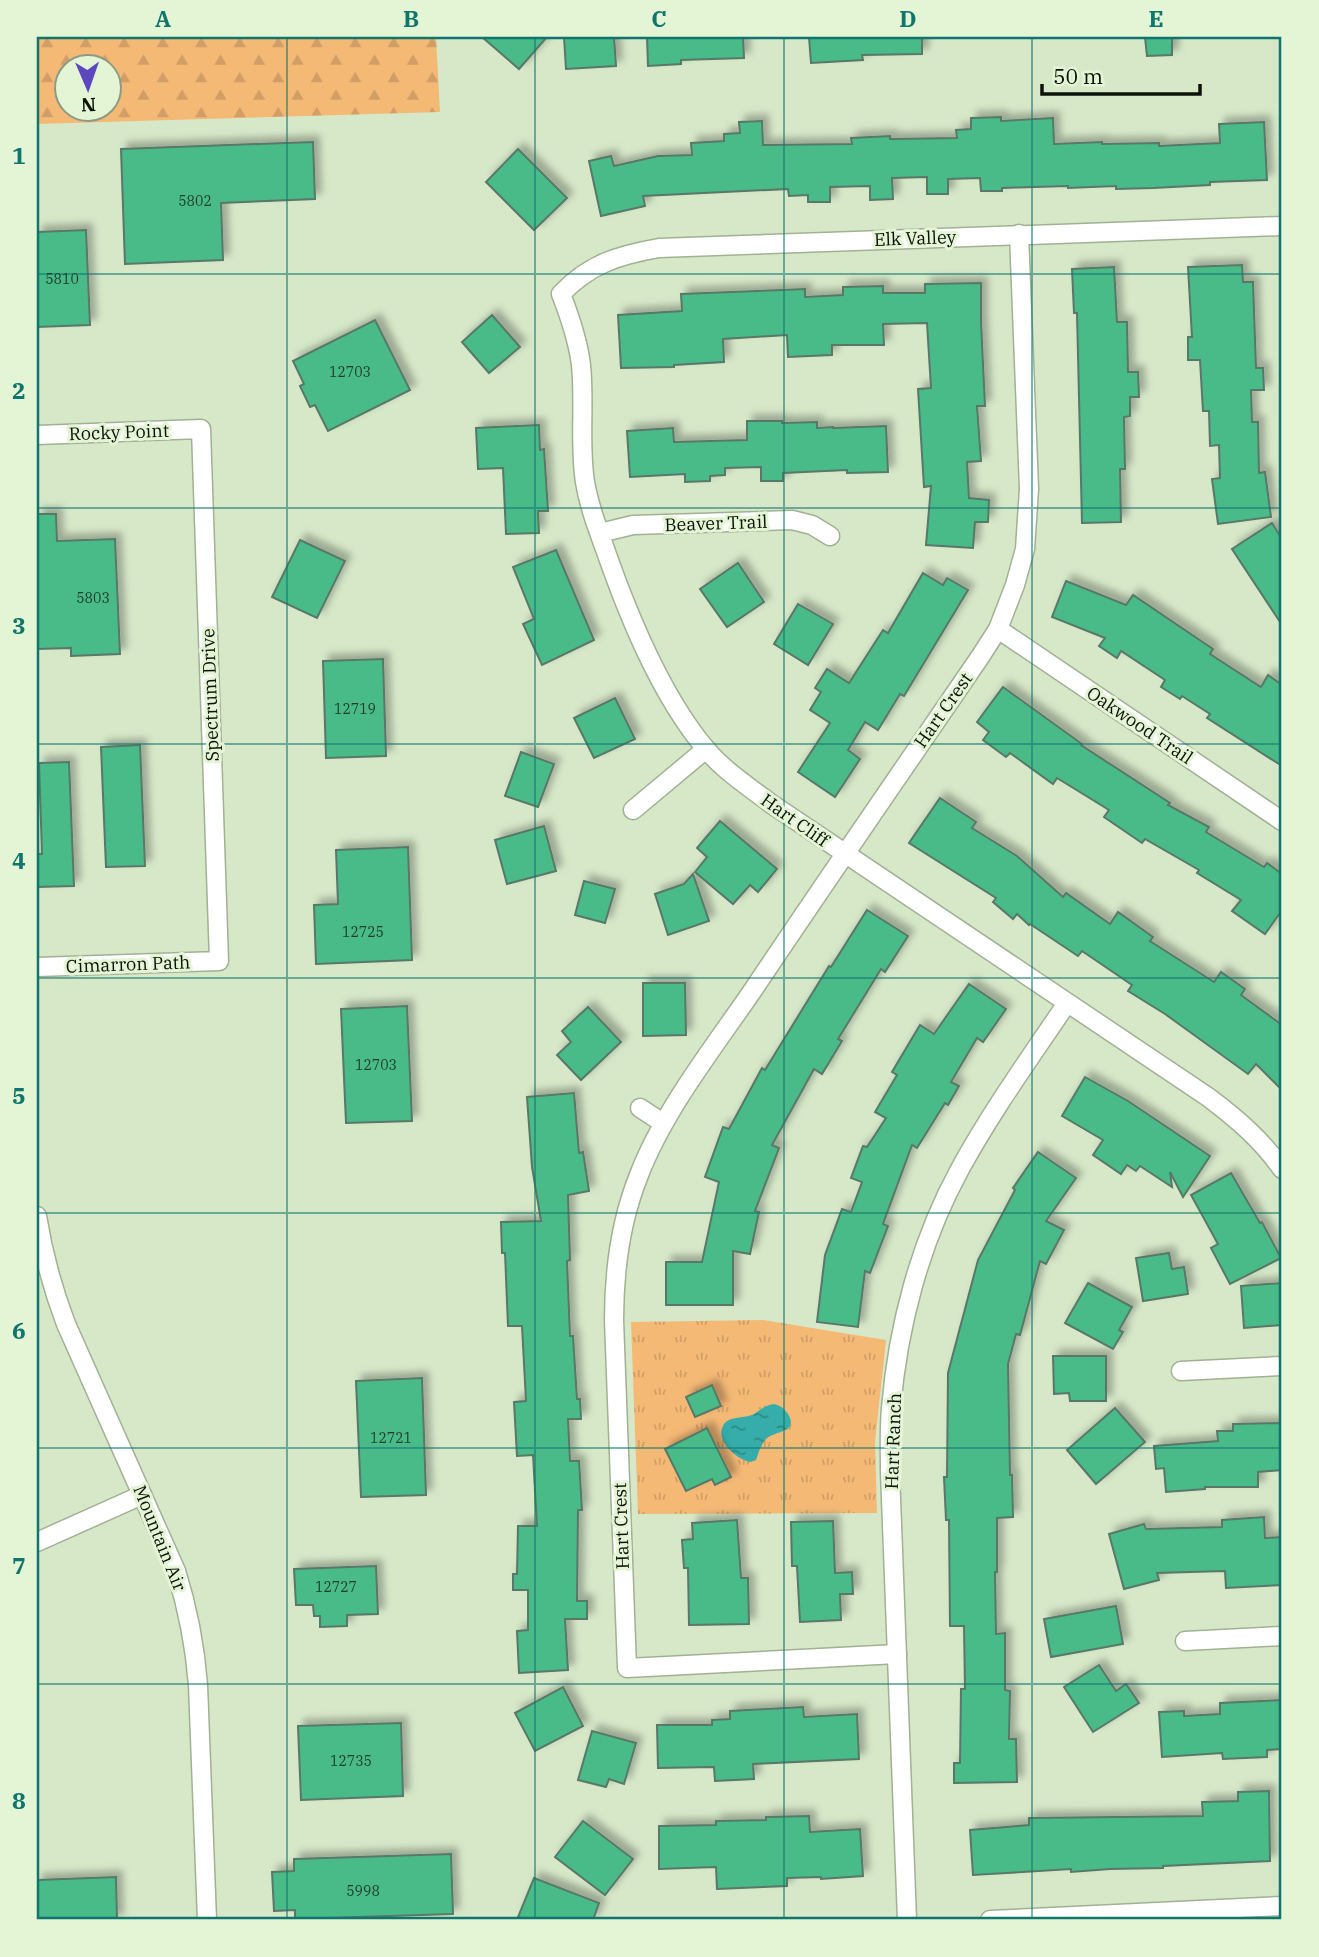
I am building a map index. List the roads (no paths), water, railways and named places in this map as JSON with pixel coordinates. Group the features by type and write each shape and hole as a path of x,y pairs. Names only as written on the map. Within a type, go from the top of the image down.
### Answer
{"street":[{"name":"Elk Valley","path":"561,294 574,279 601,263 626,254 659,248 1282,226"},
{"name":"Hart Crest","path":"897,1654 627,1668 614,1282 627,1208 639,1173 663,1123 998,629 1025,549 1029,489 1019,234"},
{"name":"Hart Cliff","path":"561,294 576,333 581,366 585,480 590,507 615,577 646,648 676,709 706,749 731,774 844,854 1225,1109 1256,1137 1282,1168"},
{"name":"Rocky Point","path":"37,435 201,429"},
{"name":"Spectrum Drive","path":"201,429 219,961"},
{"name":"Beaver Trail","path":"600,533 633,525 792,520 812,526 830,536"},
{"name":"Oakwood Trail","path":"998,629 1282,821"},
{"path":"633,810 706,749"},
{"name":"Cimarron Path","path":"37,967 219,961"},
{"name":"Hart Ranch","path":"907,1920 890,1472 891,1410 898,1348 912,1287 932,1227 959,1171 991,1116 1067,1003"},
{"path":"639,1108 663,1123"},
{"name":"Mountain Air","path":"37,1216 52,1288 177,1573 188,1609 198,1685 207,1920"},
{"path":"1181,1371 1282,1366"},
{"path":"37,1542 142,1495"},
{"path":"1185,1640 1282,1636"},
{"path":"990,1920 1282,1906"}],"water":[{"path":"774,1404 788,1414 791,1420 789,1428 766,1439 756,1460 746,1461 734,1454 722,1438 721,1432 725,1423 750,1416"}]}
